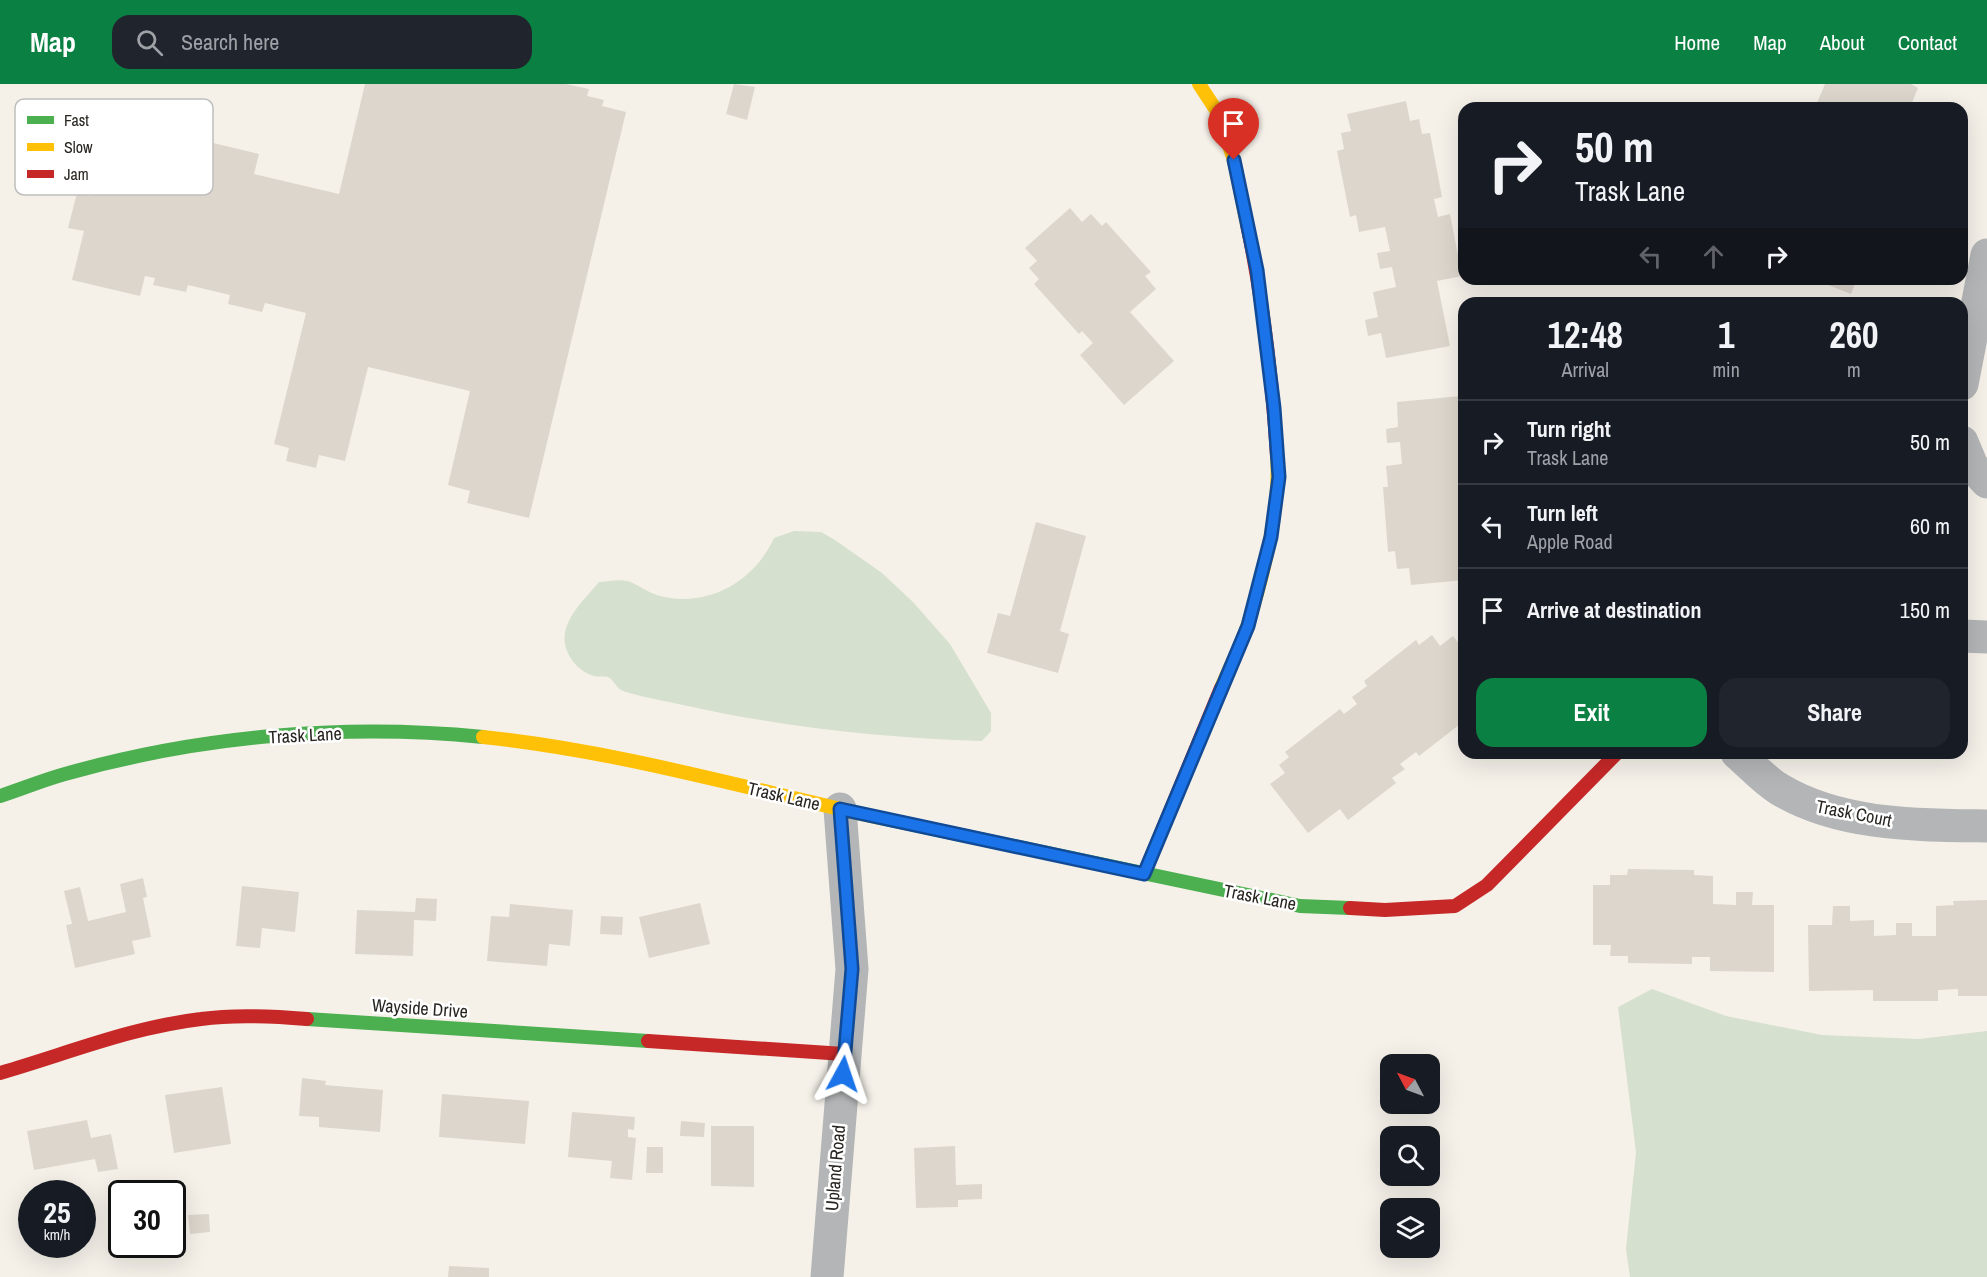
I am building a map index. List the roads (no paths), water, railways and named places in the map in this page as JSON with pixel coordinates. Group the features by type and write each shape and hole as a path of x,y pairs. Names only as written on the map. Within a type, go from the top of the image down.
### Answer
{"street":[{"path":"1144,874 1248,626 1271,537 1279,477 1274,408 1257,270 1234,160 1218,113 1199,84"},
{"path":"1968,353 1987,255"},
{"path":"1968,456 1972,466 1987,482"},
{"path":"1968,636 1987,637"},
{"name":"Trask Lane","path":"0,796 65,774 204,744 287,735 382,732 470,736 538,743 611,756 840,809 1300,906 1385,910 1455,906 1487,885 1611,759"},
{"name":"Trask Court","path":"1744,759 1778,788 1810,805 1867,820 1987,826"},
{"name":"Upland Road","path":"827,1277 852,969 840,809"},
{"name":"Wayside Drive","path":"0,1073 146,1031 194,1020 238,1016 284,1017 844,1054"}]}
